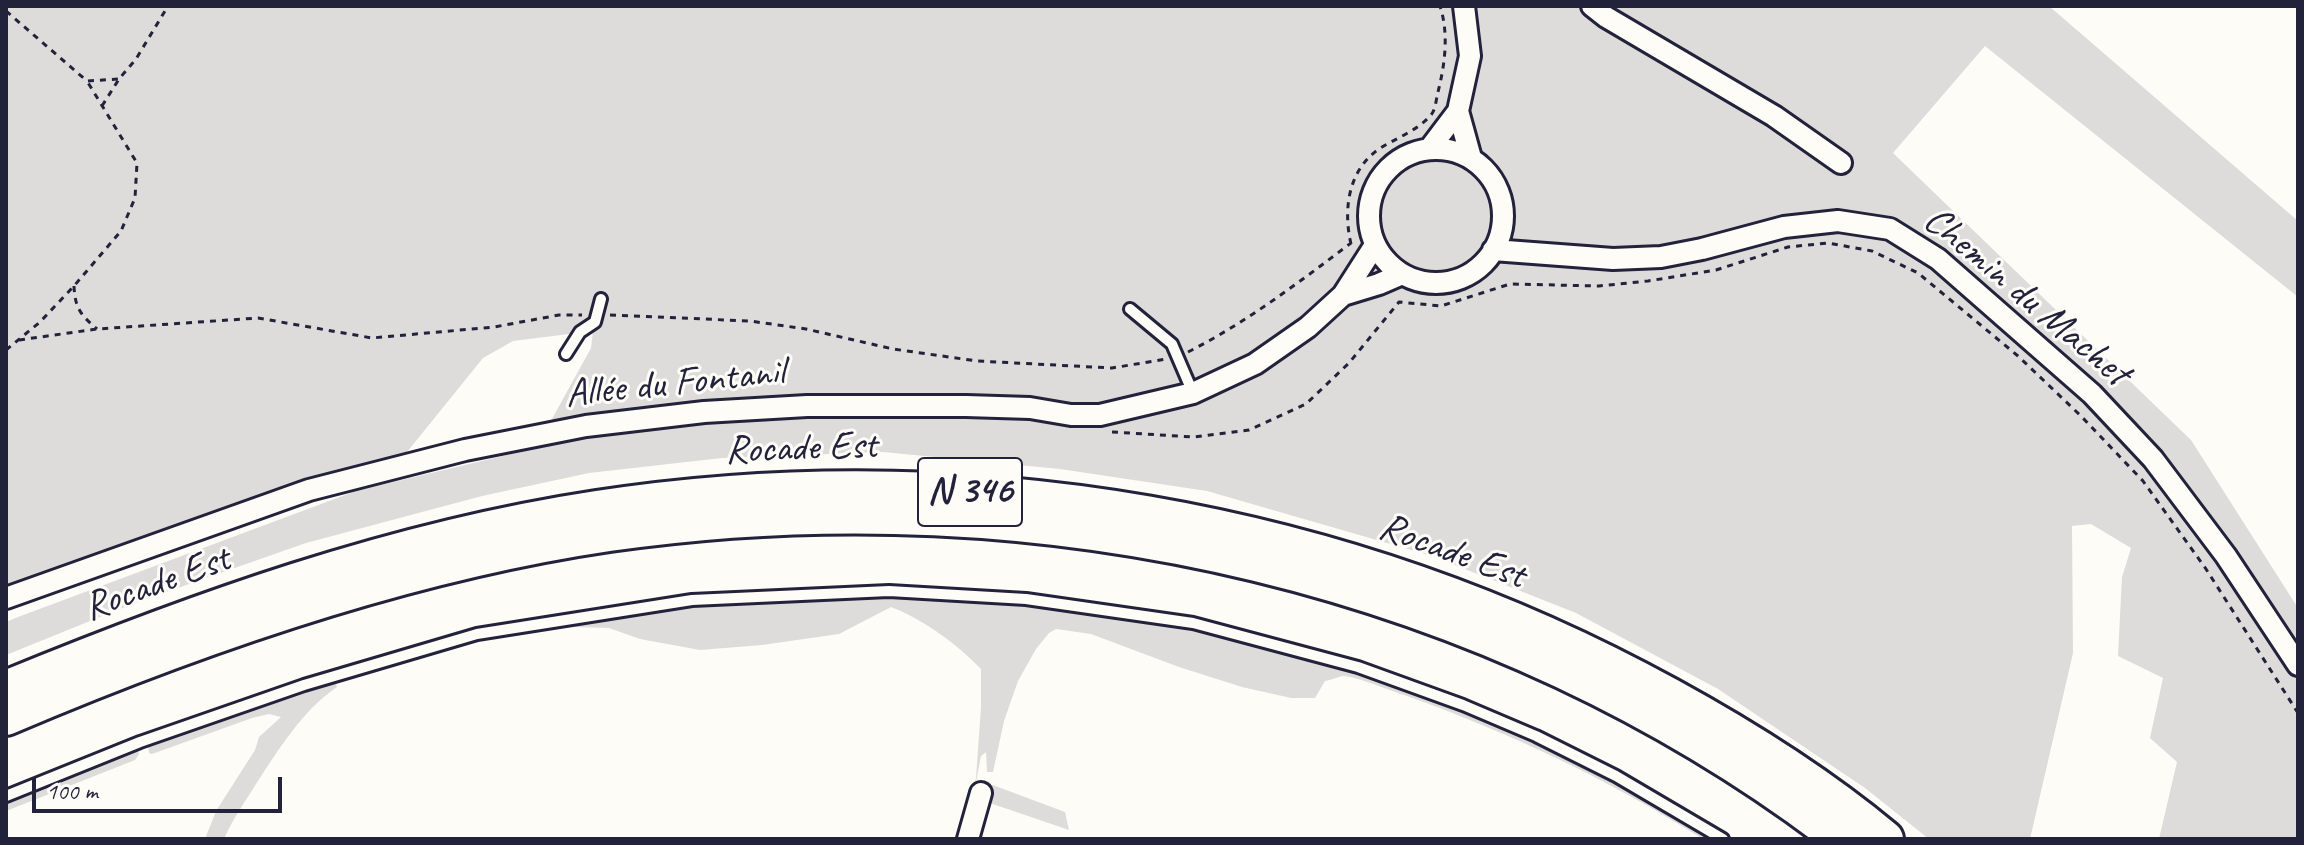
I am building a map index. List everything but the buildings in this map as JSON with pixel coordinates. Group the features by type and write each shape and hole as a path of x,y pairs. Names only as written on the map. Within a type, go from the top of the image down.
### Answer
{"highway":[{"name":"Rocade Est","path":"6,689 149,632 309,577 534,520 670,499 763,491 959,491 1084,503 1219,527 1313,551 1453,596 1564,642 1714,721 1795,772 1885,839"},
{"name":"Rocade Est","path":"6,717 152,659 316,602 538,546 688,523 768,517 957,517 1076,528 1215,552 1306,575 1431,615 1551,665 1684,732 1789,800 1841,839"}],"street":[{"path":"1430,148 1458,111 1470,56 1464,6"},
{"path":"1592,6 1774,116 1841,163"},
{"path":"1458,111 1471,158"},
{"path":"1430,148 1451,150 1471,158 1496,185 1502,203 1503,222 1493,250 1480,266 1462,277 1442,283 1422,282 1402,274 1386,262 1375,245 1369,224 1370,203 1377,182 1391,165 1409,154 1430,148"},
{"name":"Chemin du Machet","path":"1493,250 1613,259 1661,257 1784,227 1838,221 1890,229 1938,259 2080,384 2153,459 2226,556 2298,665"},
{"path":"1503,222 1541,254"},
{"name":"Allée du Fontanil","path":"6,598 309,490 465,450 586,426 704,412 807,406 966,406 1100,415 1193,393 1255,364 1308,327 1343,295 1375,245"},
{"name":"Allée du Fontanil","path":"1343,295 1402,274"},
{"path":"968,839 981,793"}],"lane":[{"path":"566,354 580,332 595,322 601,299"},
{"path":"1130,309 1172,344 1193,393"},
{"path":"6,796 140,742 304,685 477,634 692,600 889,591 1026,599 1193,623 1358,667 1463,705 1536,736 1616,776 1723,839"}],"path":[{"path":"102,107 168,6"},
{"path":"1362,264 1351,243 1347,224 1349,193 1366,159 1433,113 1445,63 1445,21 1440,6"},
{"path":"6,11 87,81 137,163 135,198 121,231 40,322 6,350"},
{"path":"87,81 119,79"},
{"path":"19,340 97,329 258,318 372,338 494,327 559,315 598,314 750,321 806,329 893,349 977,361 1112,368 1179,357 1225,334 1351,243"},
{"path":"1108,432 1193,437 1249,430 1306,404 1349,363 1399,302 1441,306 1510,284 1599,286 1648,281 1716,270 1788,247 1828,243 1872,251 1918,273 2018,356 2143,481 2206,569 2298,713"},
{"path":"74,286 75,301 82,316 97,329"}],"shaded area":[{"path":"6,6 2049,6 2298,221 2298,297 1985,46 1893,153 2191,440 2298,608 2298,839 2159,839 2177,762 2150,738 2163,678 2118,656 2122,577 2131,548 2091,524 2072,526 2073,653 2030,839 1929,839 1865,788 1718,689 1576,613 1432,556 1207,491 1060,469 883,452 722,458 589,473 482,496 306,543 132,604 6,655 6,622 18,617 356,491 536,448 591,348 593,331 513,341 483,358 407,452 6,589"},
{"path":"875,595 1026,604 1101,613 1250,642 1323,661 1466,712 1549,747 1619,783 1713,839 1703,839 1632,797 1522,742 1365,681 1343,676 1325,681 1315,698 1291,698 1242,687 1179,667 1091,634 1056,629 1036,649 1018,681 1004,721 993,772 987,772 986,752 981,756 973,798 960,839 976,778 981,669 927,625 891,607 839,634 700,650 640,639 609,628 575,627 573,624 690,604"},
{"path":"335,681 337,687 313,707 283,744 224,839 205,839 216,811 255,750 259,737 281,717 269,714 252,718 152,754 148,746 152,742"},
{"path":"138,750 135,760 6,811 6,802"},
{"path":"990,784 1065,812 1069,830 984,801 985,785"}]}
